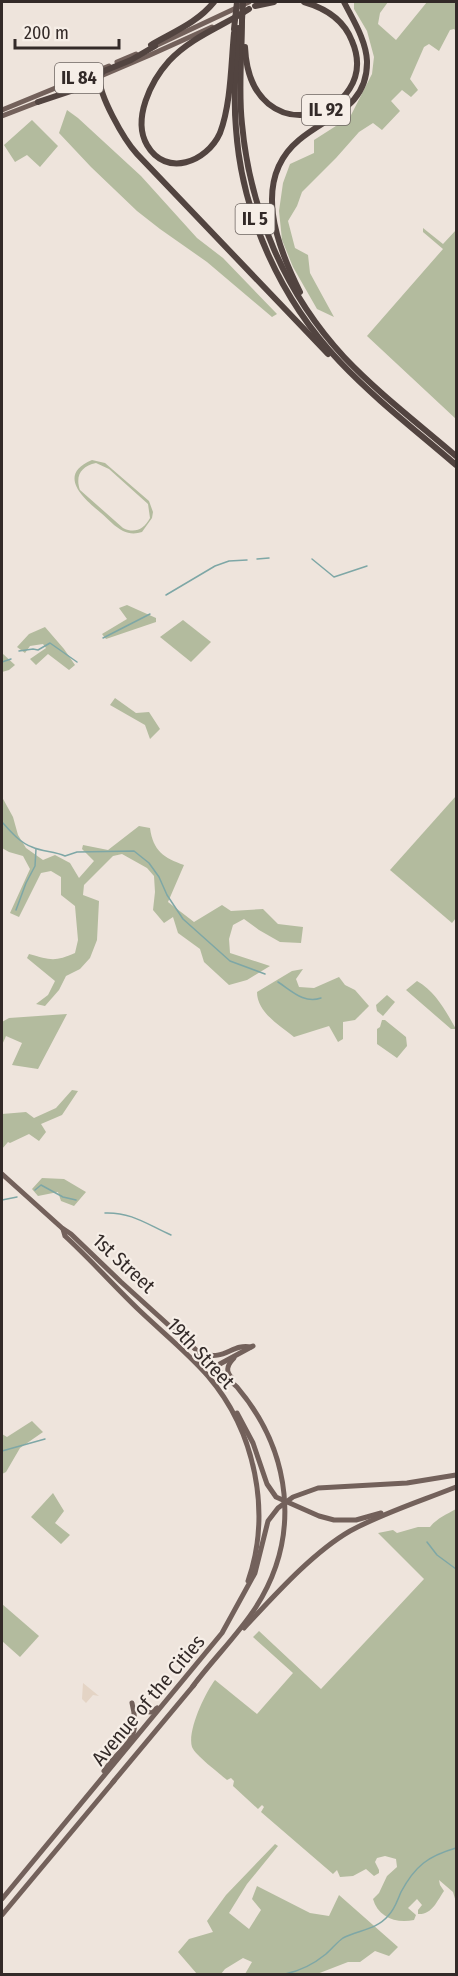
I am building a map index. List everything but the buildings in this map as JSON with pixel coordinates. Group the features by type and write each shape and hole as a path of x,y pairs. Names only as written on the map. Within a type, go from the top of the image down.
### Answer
{"highway":[{"path":"132,56 188,25 214,2"},
{"name":"IL 5","path":"240,2 240,106 244,144 249,176 261,218 275,254 293,288 337,349 364,376 456,456"},
{"path":"240,26 222,125 217,138 207,152 194,160 179,163 160,158 148,146 142,129 145,106 155,81 169,61 184,47 251,5 274,2"},
{"name":"IL 92","path":"240,26 250,81 259,95 266,103 281,111 310,115 331,107 345,95 353,81 357,66 356,52 351,38 340,22 322,8 304,2"},
{"path":"318,2 322,8"},
{"path":"317,324 282,254 274,230 272,202 274,181 289,150 300,139 345,109 362,87 367,68 365,46 344,2"},
{"name":"IL 5","path":"240,26 235,104 236,129 242,173 253,215 272,262 294,302 326,347 358,380 456,465"},
{"path":"155,46 131,60 104,71 99,77 103,93 119,131 136,154 333,360 358,380"},
{"path":"38,102 89,85 95,85 103,93"}],"main road":[{"name":"IL 84","path":"2,110 251,5 264,2"},
{"name":"IL 84","path":"2,116 185,40 251,5"},
{"path":"2,1174 62,1228"},
{"name":"19th Street","path":"62,1228 65,1236 155,1326 197,1364 221,1393 234,1415 247,1445 258,1495 255,1551 241,1600"},
{"name":"1st Street","path":"62,1228 237,1387 249,1401 277,1458 285,1502"},
{"path":"155,1326 202,1365 208,1367 253,1346 251,1347"},
{"path":"198,1351 205,1355 219,1356 243,1345 251,1347"},
{"path":"213,1383 211,1375 218,1362 238,1349 251,1347"},
{"path":"240,1353 228,1365 228,1373 259,1412 270,1440"},
{"name":"Avenue of the Cities","path":"221,1393 238,1414 250,1435 269,1488 276,1497 285,1502 319,1516 348,1521 424,1500"},
{"name":"Avenue of the Cities","path":"2,1899 222,1633 255,1573 268,1521 273,1513 285,1502 299,1494 318,1488 407,1483 456,1475"},
{"name":"Avenue of the Cities","path":"2,1915 193,1686 290,1580 323,1550 364,1524 456,1487"},
{"path":"193,1686 243,1624 264,1593 277,1564 282,1545 285,1502"},
{"path":"141,1711 151,1712 156,1709 207,1653"},
{"path":"88,1796 107,1767 133,1735 136,1722 132,1703"},
{"name":"Avenue of the Cities","path":"113,1782 154,1732"}],"green space":[{"path":"354,2 388,2 380,13 378,24 396,40 427,2 456,2 456,31 450,30 439,51 429,44 424,47 410,79 418,90 411,97 402,90 391,101 400,111 382,130 373,123 359,132 302,192 288,221 295,248 308,255 310,273 334,317 317,309 293,267 282,240 279,211 283,183 290,164 314,153 314,140 350,117 372,74 374,57 367,31 354,9"},
{"path":"67,110 141,176 197,238 223,258 277,314 272,317 207,262 137,211 91,167 59,133"},
{"path":"32,120 58,146 40,167 27,155 15,162 4,145"},
{"path":"423,228 443,244 456,230 456,419 367,336 443,249 423,232"},
{"path":"92,460 105,463 149,501 153,512 152,518 142,532 125,532 87,501 77,487 75,480 76,473 81,466","holes":["96,463 109,469 148,504 150,518 139,529 131,531 123,528 80,490 78,480 83,469"]},
{"path":"127,605 156,618 156,622 106,639 102,634 127,619 119,608"},
{"path":"183,620 211,642 191,662 160,637"},
{"path":"45,627 75,665 69,670 48,654 36,665 30,659 46,648 43,644 30,646 25,653 17,647 29,634"},
{"path":"2,653 15,665 2,672"},
{"path":"115,698 136,713 149,712 160,729 150,739 145,725 110,705"},
{"path":"456,796 456,918 452,923 390,870"},
{"path":"2,797 26,848 43,860 55,855 70,863 79,878 94,861 82,849 83,845 108,850 139,826 150,828 157,848 171,860 184,865 168,902 194,922 222,905 231,911 263,909 278,924 303,927 301,943 280,942 244,919 233,925 229,939 230,953 270,966 247,980 229,985 204,962 200,949 178,933 173,917 164,923 153,910 154,876 147,868 122,854 113,856 84,885 83,895 99,901 97,940 90,958 80,969 66,976 59,990 45,1006 36,1004 48,995 55,981 27,958 29,954 57,959 75,953 78,940 75,906 61,895 61,877 51,871 41,873 19,917 10,913 30,869 23,856 2,848"},
{"path":"303,969 296,979 299,987 314,988 339,977 369,1006 355,1020 343,1022 343,1039 338,1042 329,1026 294,1037 270,1018 261,1006 257,992 292,971"},
{"path":"417,981 435,996 456,1029 451,1029 406,990"},
{"path":"387,995 395,1002 383,1016 377,1011 376,1005"},
{"path":"67,1014 38,1069 12,1065 22,1043 6,1036 2,1045 2,1022 9,1018"},
{"path":"382,1020 406,1037 407,1046 397,1058 377,1044 377,1029"},
{"path":"72,1090 78,1091 62,1115 41,1124 46,1132 39,1141 29,1134 8,1142 2,1149 2,1114 26,1112 34,1118 56,1108"},
{"path":"42,1178 64,1179 86,1192 74,1206 61,1201 58,1192 38,1196 32,1189"},
{"path":"32,1421 43,1432 20,1448 6,1472 2,1474 2,1434 7,1437"},
{"path":"53,1493 64,1511 55,1523 70,1535 61,1544 31,1517"},
{"path":"456,1509 456,1902 453,1892 439,1880 444,1891 434,1907 423,1914 418,1914 422,1905 417,1899 408,1908 416,1915 414,1920 401,1921 383,1915 373,1899 379,1893 387,1876 397,1867 396,1859 385,1856 377,1858 375,1862 379,1873 374,1876 366,1869 353,1876 340,1877 337,1870 333,1874 261,1812 264,1807 262,1805 258,1809 233,1786 234,1781 231,1778 227,1780 198,1755 192,1747 192,1732 202,1703 215,1680 257,1714 293,1673 253,1637 259,1631 321,1689 424,1579 378,1533 393,1530 397,1533 418,1527 430,1527 438,1519"},
{"path":"2,1604 39,1636 20,1657 2,1641"},
{"path":"275,1844 278,1846 247,1884 229,1913 249,1929 261,1910 252,1899 257,1886 310,1913 329,1916 339,1895 398,1947 389,1956 375,1951 360,1962 348,1962 317,1974 245,1974 252,1962 243,1958 221,1974 197,1974 178,1952 189,1939 213,1932 207,1921 226,1895"}],"shaded area":[{"path":"83,1683 99,1696 93,1695 86,1703 82,1699"}],"waterway":[{"path":"257,559 269,558"},
{"path":"312,559 334,577 367,566"},
{"path":"166,595 215,566 229,561 247,560"},
{"path":"103,638 150,614"},
{"path":"19,651 38,650 50,643 77,662"},
{"path":"2,662 11,659"},
{"path":"2,822 23,843 36,849 65,856 77,852 134,851 149,863 183,919 230,961 265,974"},
{"path":"16,910 35,866 36,849"},
{"path":"278,982 304,998 321,998"},
{"path":"35,1190 41,1185 63,1197 76,1200"},
{"path":"2,1200 17,1197"},
{"path":"105,1213 132,1217 171,1235"},
{"path":"2,1451 45,1439"},
{"path":"427,1542 437,1555 456,1569"},
{"path":"285,1974 302,1969 317,1960 343,1938 383,1921 396,1905 406,1883 417,1869 430,1859 456,1848"}]}
